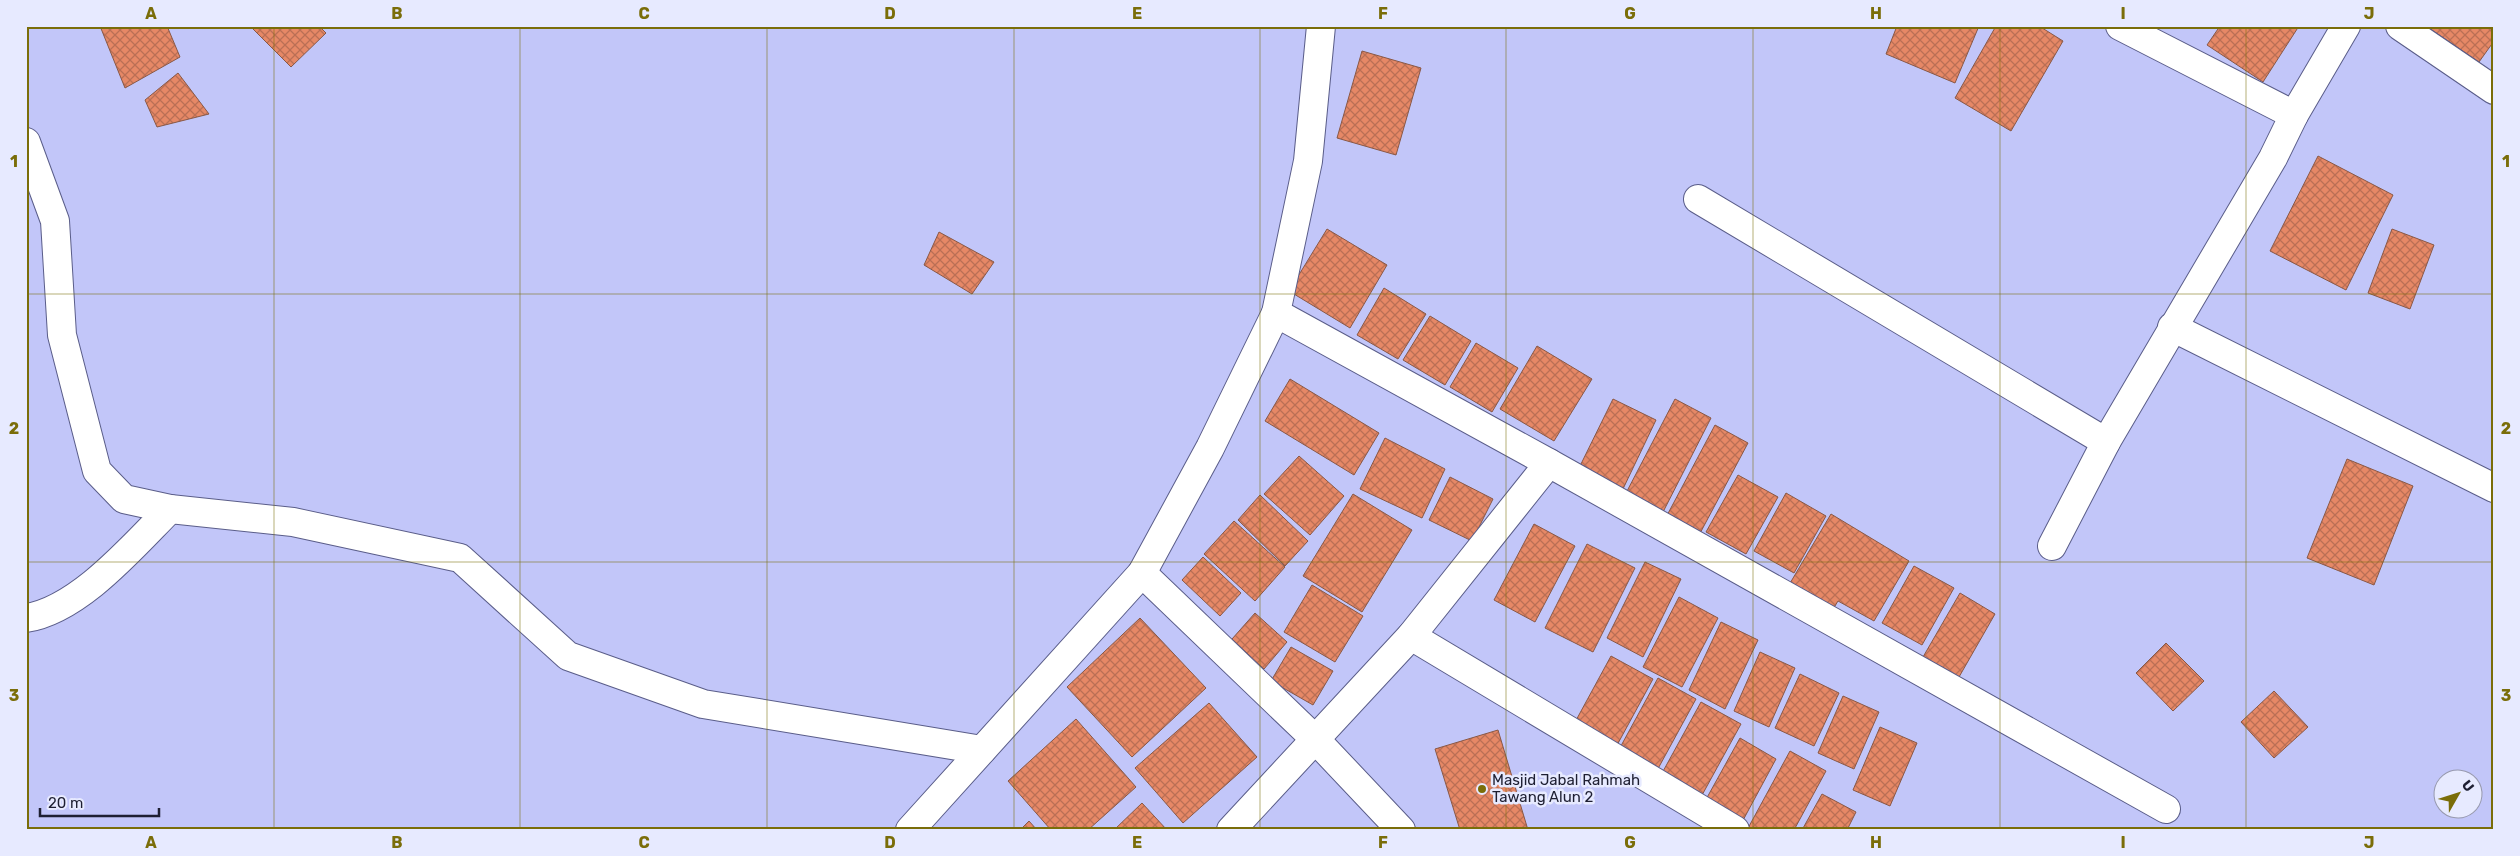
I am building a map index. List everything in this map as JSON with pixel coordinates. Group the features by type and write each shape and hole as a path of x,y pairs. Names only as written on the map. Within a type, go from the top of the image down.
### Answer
{"street":[{"path":"910,830 1142,573 1210,448 1276,314 1308,162 1321,26"},
{"path":"2120,26 2294,115"},
{"path":"2052,546 2106,442 2273,158 2294,115 2346,26"},
{"path":"2400,26 2494,90"},
{"path":"26,142 55,221 62,335 97,471 124,499 170,509 293,522 460,558 568,656 703,704 982,750"},
{"path":"1698,199 2106,442"},
{"path":"1276,314 1549,462 2166,809"},
{"path":"2172,327 2494,488"},
{"path":"1231,830 1411,636 1549,462"},
{"path":"26,618 39,616 95,584 170,509"},
{"path":"1142,573 1316,740 1401,830"},
{"path":"1411,636 1735,830"}],"building":[{"path":"100,26 167,26 180,57 125,88"},
{"path":"250,26 319,26 326,33 291,67"},
{"path":"1897,26 1979,26 1955,83 1886,54"},
{"path":"1996,26 2039,26 2063,41 2011,131 1955,98"},
{"path":"2220,26 2299,26 2263,82 2207,45"},
{"path":"2426,26 2494,26 2494,41 2479,62"},
{"path":"1362,51 1421,68 1396,155 1337,138"},
{"path":"178,73 209,114 157,127 145,100"},
{"path":"2318,156 2393,195 2346,290 2270,251"},
{"path":"1327,229 1387,265 1350,328 1289,291"},
{"path":"2392,229 2434,245 2410,309 2368,293"},
{"path":"939,232 994,262 972,294 924,265"},
{"path":"1384,288 1426,314 1398,359 1357,335"},
{"path":"1430,316 1471,341 1445,385 1403,360"},
{"path":"1476,343 1518,368 1492,412 1450,387"},
{"path":"1537,346 1592,379 1554,441 1500,409"},
{"path":"1290,379 1379,433 1354,475 1265,421"},
{"path":"1613,399 1656,420 1622,491 1579,468"},
{"path":"1675,399 1711,418 1662,514 1625,495"},
{"path":"1715,425 1748,443 1697,539 1664,521"},
{"path":"1385,438 1445,469 1422,518 1360,489"},
{"path":"1299,456 1344,496 1310,535 1264,494"},
{"path":"2347,459 2413,486 2374,585 2307,558"},
{"path":"1738,475 1778,497 1746,554 1706,532"},
{"path":"1450,477 1493,499 1472,541 1429,520"},
{"path":"1786,493 1826,516 1794,573 1754,551"},
{"path":"1353,494 1412,530 1362,612 1303,576"},
{"path":"1260,495 1308,541 1285,566 1238,520"},
{"path":"1831,514 1909,561 1874,621 1838,601 1829,616 1786,590"},
{"path":"1234,521 1285,567 1255,601 1204,554"},
{"path":"1534,524 1575,546 1535,622 1494,600"},
{"path":"1587,544 1635,568 1593,652 1545,628"},
{"path":"1203,557 1241,593 1220,616 1182,580"},
{"path":"1645,562 1681,579 1643,657 1607,638"},
{"path":"1914,566 1954,588 1922,645 1882,623"},
{"path":"1312,585 1363,616 1335,662 1284,632"},
{"path":"1960,593 1995,614 1959,677 1923,657"},
{"path":"1679,597 1718,618 1682,687 1643,667"},
{"path":"1255,613 1287,642 1264,669 1232,639"},
{"path":"1140,618 1206,688 1132,757 1067,687"},
{"path":"1721,622 1758,640 1725,709 1689,690"},
{"path":"2166,643 2204,681 2173,711 2136,673"},
{"path":"1291,647 1333,671 1313,705 1271,681"},
{"path":"1760,652 1795,668 1769,727 1734,711"},
{"path":"1611,656 1653,679 1616,747 1574,724"},
{"path":"1800,674 1839,693 1814,746 1775,728"},
{"path":"1658,678 1696,699 1654,776 1616,755"},
{"path":"2274,691 2308,727 2274,758 2241,722"},
{"path":"1843,696 1879,712 1854,769 1818,753"},
{"path":"1701,702 1741,724 1701,797 1661,775"},
{"path":"1209,703 1257,757 1183,823 1135,768"},
{"path":"1076,719 1136,787 1088,830 1051,830 1008,781"},
{"path":"1880,727 1917,743 1890,806 1853,790"},
{"name":"Masjid Jabal Rahmah Tawang Alun 2","path":"1498,730 1528,830 1460,830 1435,749"},
{"path":"1740,738 1776,759 1741,824 1704,803"},
{"path":"1790,751 1826,771 1794,830 1747,830"},
{"path":"1822,794 1856,812 1847,830 1802,830"},
{"path":"1142,803 1167,830 1114,830"},
{"path":"1029,821 1037,830 1020,830"}],"place":[{"name":"Masjid Jabal Rahmah Tawang Alun 2","path":"1482,789"}]}
